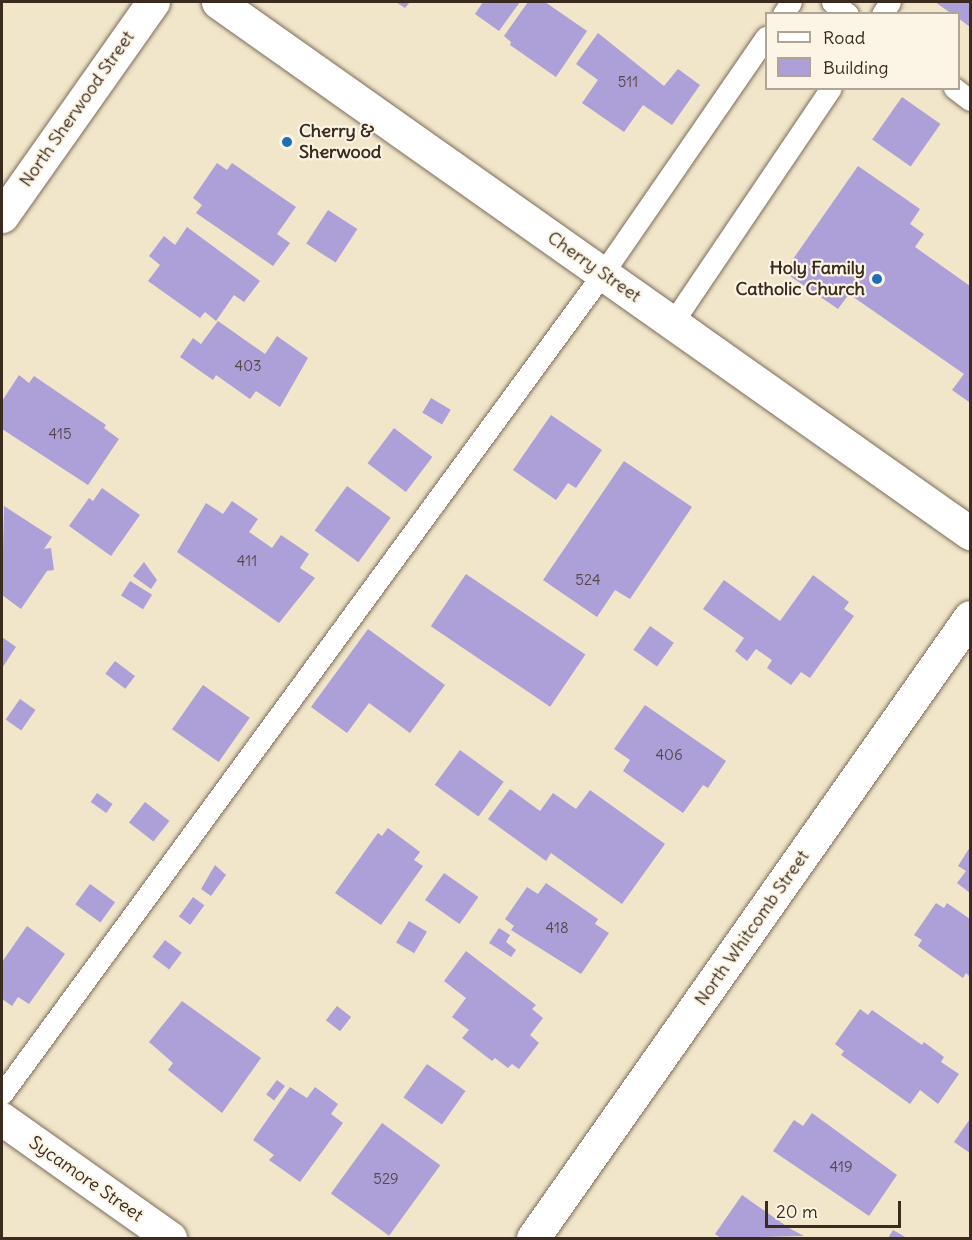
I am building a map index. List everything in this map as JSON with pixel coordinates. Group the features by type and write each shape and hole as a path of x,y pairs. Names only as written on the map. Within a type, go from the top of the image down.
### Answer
{"street":[{"name":"North Sherwood Street","path":"2,216 153,2"},
{"name":"Cherry Street","path":"218,2 970,533"},
{"name":"North Whitcomb Street","path":"533,1239 970,617"},
{"name":"Sycamore Street","path":"2,1119 170,1239"}],"lane":[{"path":"832,2 845,12"},
{"path":"2,1095 603,273 765,38"},
{"path":"673,322 830,90"},
{"path":"957,90 970,100"}],"building":[{"path":"396,2 410,2 405,8"},
{"path":"483,2 520,2 499,31 475,14"},
{"path":"528,2 545,2 587,31 556,77 510,45 511,42 504,36"},
{"path":"935,2 970,2 970,27 960,20 960,12 949,12"},
{"path":"598,33 664,86 678,69 700,85 672,125 643,105 624,132 582,103 598,80 576,64"},
{"path":"902,97 941,124 911,167 872,140"},
{"path":"217,163 227,170 232,163 296,207 277,234 290,243 273,266 196,213 202,205 193,198"},
{"name":"Holy Family Catholic Church","path":"858,166 920,209 910,224 924,234 915,247 970,286 969,402 952,390 964,374 849,294 838,309 784,272"},
{"path":"328,210 357,229 336,263 306,244"},
{"path":"187,227 260,281 244,302 234,295 216,321 205,312 200,318 148,281 160,265 149,256 164,236 175,245"},
{"path":"218,321 265,354 277,336 308,358 280,407 256,391 250,399 216,375 213,380 180,357 193,338 201,344"},
{"path":"19,375 29,383 34,376 106,425 104,428 119,439 88,485 2,429 2,401"},
{"path":"431,398 451,410 442,424 422,413"},
{"path":"551,415 602,450 576,488 568,483 556,500 513,470"},
{"path":"394,428 432,457 406,492 368,463"},
{"path":"624,461 692,507 630,599 615,590 597,617 543,580"},
{"path":"347,486 391,518 358,562 315,530"},
{"path":"102,488 140,515 111,556 69,526 89,498 93,501"},
{"path":"232,501 258,519 249,532 272,548 281,535 309,554 300,568 315,578 279,623 177,552 206,503 223,514"},
{"path":"4,506 52,537 44,549 51,548 54,570 47,571 21,609 2,595"},
{"path":"144,562 157,580 151,589 133,576"},
{"path":"466,574 585,655 550,707 431,626"},
{"path":"813,575 849,602 844,609 854,616 810,678 801,672 791,685 767,668 772,660 756,649 747,661 735,651 744,638 703,609 724,580 780,621"},
{"path":"130,581 152,595 143,609 121,595"},
{"path":"650,626 674,643 657,666 633,650"},
{"path":"368,629 445,685 410,733 369,703 347,733 311,707"},
{"path":"2,637 16,647 2,668"},
{"path":"115,661 135,676 125,689 105,674"},
{"path":"203,685 250,718 219,762 172,729"},
{"path":"20,699 36,710 21,730 6,719"},
{"path":"645,705 726,761 708,788 703,785 683,813 623,771 630,760 614,749"},
{"path":"460,750 504,782 478,817 435,785"},
{"path":"510,789 540,811 553,793 576,809 590,790 665,844 622,904 551,853 546,861 488,819"},
{"path":"97,793 113,804 106,813 91,802"},
{"path":"145,802 169,821 153,842 129,822"},
{"path":"388,828 420,852 414,860 423,866 381,925 335,893 378,833 382,836"},
{"path":"970,847 970,893 957,883 966,871 958,866"},
{"path":"215,865 226,875 211,896 201,889"},
{"path":"444,873 478,897 459,924 425,900"},
{"path":"546,883 598,919 595,924 609,933 581,974 511,930 514,926 505,919 527,887 538,894"},
{"path":"90,884 115,902 100,922 75,904"},
{"path":"193,897 204,905 190,925 179,916"},
{"path":"936,903 944,908 947,903 970,919 970,977 966,973 963,978 918,946 922,940 914,935"},
{"path":"409,921 427,932 414,953 396,942"},
{"path":"27,926 65,954 29,1004 18,997 12,1006 2,999 2,962"},
{"path":"499,928 510,935 506,942 516,950 511,957 489,943"},
{"path":"165,940 182,953 169,969 152,957"},
{"path":"466,951 536,1005 532,1009 543,1018 530,1035 539,1043 519,1069 512,1064 508,1068 495,1058 492,1061 462,1038 469,1030 452,1017 466,998 444,981"},
{"path":"182,1001 261,1058 222,1113 168,1070 173,1063 149,1042"},
{"path":"337,1006 351,1017 340,1031 326,1020"},
{"path":"860,1009 868,1015 872,1010 922,1045 924,1042 944,1057 941,1062 959,1074 938,1104 920,1090 910,1104 841,1055 844,1051 835,1044"},
{"path":"427,1064 466,1091 442,1125 403,1098"},
{"path":"277,1080 285,1086 274,1100 266,1094"},
{"path":"290,1087 307,1098 315,1087 338,1104 331,1114 343,1123 300,1182 269,1160 274,1155 253,1140"},
{"path":"812,1113 897,1175 869,1216 773,1151 794,1120 803,1126"},
{"path":"970,1119 970,1153 954,1142"},
{"path":"382,1123 440,1165 389,1236 331,1193"},
{"path":"742,1195 804,1236 721,1238 715,1234"},
{"path":"893,1230 907,1238 888,1238"}],"place":[{"name":"Cherry & Sherwood","path":"287,142"},
{"name":"Holy Family Catholic Church","path":"877,279"}]}
